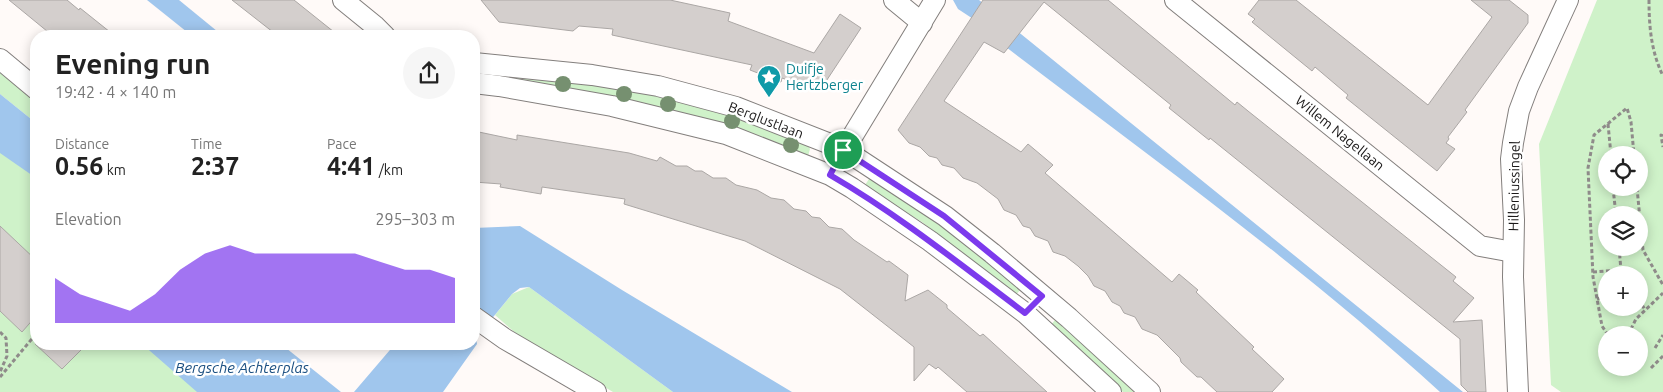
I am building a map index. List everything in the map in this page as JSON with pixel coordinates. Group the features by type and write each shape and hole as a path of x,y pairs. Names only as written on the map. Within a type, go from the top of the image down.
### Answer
{"street":[{"path":"343,0 379,30"},
{"path":"894,0 922,23"},
{"path":"830,175 843,150 935,0"},
{"name":"Willem Nagellaan","path":"1174,0 1480,246 1513,252"},
{"name":"Hilleniussingel","path":"1521,389 1513,252 1514,220 1511,159 1515,128 1528,87 1568,0"},
{"path":"0,60 30,83"},
{"name":"Berglustlaan","path":"480,64 592,75 658,86 736,107 843,150 944,216 1042,296 1150,392"},
{"name":"Berglustlaan","path":"480,84 612,106 726,134 830,175 930,241 1025,313 1111,392"},
{"path":"1025,313 1042,296"},
{"path":"480,322 596,392"}],"path":[{"path":"1649,0 1649,28 1658,66 1663,76"},
{"path":"1602,326 1593,272 1588,168 1594,135 1626,108 1631,122 1633,146"},
{"path":"1608,124 1609,146"},
{"path":"1663,136 1661,135 1663,148"},
{"path":"1638,196 1642,250 1663,285"},
{"path":"1593,272 1598,272"},
{"path":"1648,307 1663,293"},
{"path":"0,332 6,338 7,356 0,372"},
{"path":"1655,348 1663,334"},
{"path":"0,377 30,341"},
{"path":"1650,368 1663,356"}],"green space":[{"path":"1597,0 1663,0 1663,392 1561,392 1551,385 1539,144"},
{"path":"0,72 30,97 30,118 0,94"},
{"path":"480,73 607,84 717,109 808,145 810,149 808,156 480,78"},
{"path":"0,150 30,173 30,350 157,350 204,392 0,392"},
{"path":"872,177 929,214 1020,287 1020,290 1016,295 1012,293 922,222 866,187 865,185"},
{"path":"529,287 673,392 613,392 520,337 495,315 512,294"},
{"path":"1055,320 1058,320 1139,392 1123,392 1051,328"}],"water":[{"path":"147,0 179,0 216,30 184,30"},
{"path":"953,0 979,0 1463,392 1440,392 1387,345 1277,254 994,38 996,34 958,9"},
{"path":"0,94 30,118 30,174 0,153"},
{"path":"520,226 792,392 673,392 529,287 520,288 512,294 480,333 480,228"},
{"name":"Bergsche Achterplas","path":"149,350 288,350 341,392 197,392"},
{"path":"390,350 473,350 443,392 354,392"}],"building":[{"path":"9,0 67,0 108,30 46,30"},
{"path":"232,0 294,0 332,30 270,30"},
{"path":"481,0 670,0 730,13 728,21 814,53 840,14 861,28 821,89 791,78 790,81 782,78 781,82 750,70 752,65 612,35 613,29 579,26 573,31 499,22"},
{"path":"983,0 1108,0 1235,105 1237,102 1456,277 1453,281 1474,298 1453,322 1482,320 1486,392 1468,392 1461,385 1460,339 1210,138 1209,140 1169,108 1171,105 1044,2 1004,53 984,42 944,101 1021,152 1028,144 1053,165 1045,173 1172,282 1179,274 1198,290 1196,292 1254,347 1252,349 1284,379 1272,392 1217,392 1201,377 1197,377 1157,335 1142,329 1135,317 1124,313 1120,306 1112,302 1105,291 1094,286 1088,276 1078,266 1065,256 1053,252 1048,241 1035,236 1030,228 1023,226 1016,215 1004,210 998,199 977,183 963,178 954,168 942,165 937,158 929,156 920,147 909,143 898,130"},
{"path":"1259,0 1296,0 1428,105 1492,17 1471,0 1509,0 1528,15 1528,23 1465,110 1467,112 1448,137 1449,139 1446,143 1455,149 1437,171 1346,98 1348,95 1315,67 1312,71 1252,22 1255,19 1248,14"},
{"path":"480,132 517,140 517,135 629,153 657,161 660,157 676,166 687,166 695,171 702,171 713,178 726,178 736,185 757,190 771,198 784,200 794,209 806,211 812,217 820,218 829,227 842,229 854,240 887,262 889,261 908,275 905,301 928,290 980,336 983,334 1047,392 967,392 938,367 936,369 929,364 914,381 914,347 840,289 745,241 624,204 625,199 542,187 541,194 500,187 501,184 480,182"},
{"path":"0,226 30,254 30,323 22,332 0,311"},
{"path":"41,350 81,350 62,369"}],"place":[{"name":"Duifje Hertzberger","path":"769,98"}],"route":[{"path":"843,150 944,216 992,253 1042,296 1025,313 930,241 830,175 843,150"}]}
